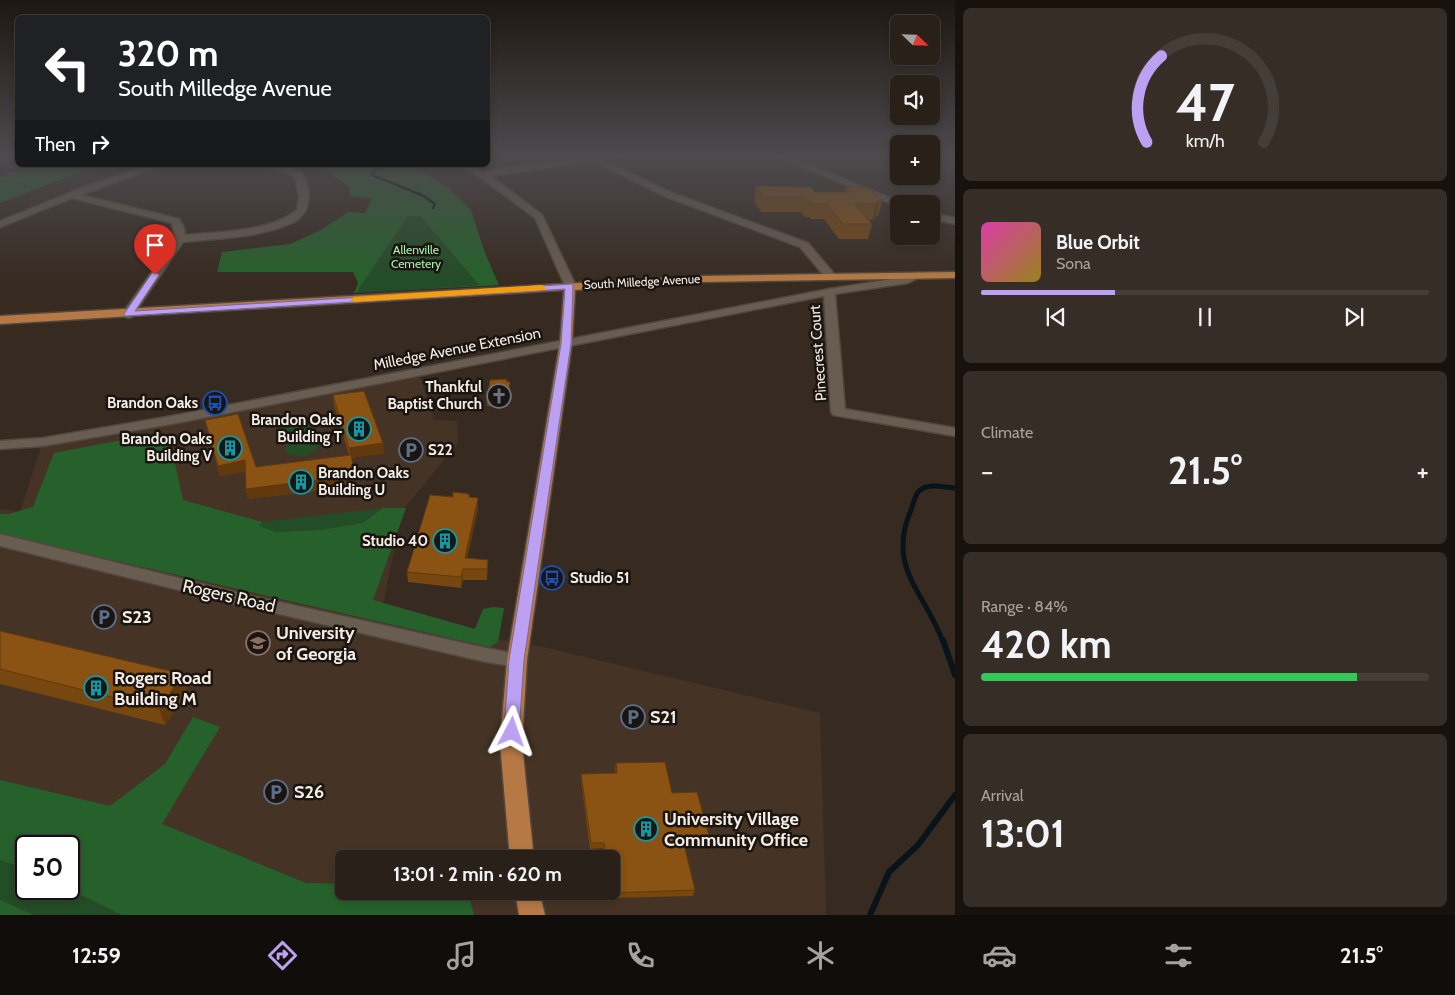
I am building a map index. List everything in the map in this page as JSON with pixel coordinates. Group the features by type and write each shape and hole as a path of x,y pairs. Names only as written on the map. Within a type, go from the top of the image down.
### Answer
{"main road":[{"name":"South Milledge Avenue","path":"0,320 703,279 955,275"},
{"path":"521,850 511,743 517,660 566,344 570,286"},
{"path":"530,900 532,915"}],"street":[{"path":"0,224 67,197"},
{"path":"78,197 176,221 179,228 180,239 128,314"},
{"path":"180,239 280,224 298,216 302,212 303,197"},
{"path":"512,197 540,217 570,286"},
{"path":"674,197 804,245 830,276"},
{"name":"Milledge Avenue Extension","path":"0,446 43,442 172,420 828,292 908,280 918,275"},
{"name":"Pinecrest Court","path":"828,292 838,412 955,432"},
{"name":"Rogers Road","path":"0,540 254,602 486,655 517,660"}],"shaded area":[{"name":"University of Georgia","path":"420,377 434,420 457,421 458,443 402,511 382,609 488,638 543,647 820,713 826,915 0,915 0,509 20,512 41,447 112,436"}],"green space":[{"path":"0,197 16,197 0,203"},
{"path":"355,197 458,197 471,210 485,253 499,285 367,292 479,285 421,217 408,216 356,293 354,293 358,283 353,272 217,272 222,252 290,244 321,230 348,212 365,213 372,199"},
{"name":"Allenville Cemetery","path":"408,216 421,217 479,285 355,293"},
{"path":"297,416 307,417 312,422 311,427 296,434 288,433 281,429 280,426 284,420"},
{"path":"303,437 318,443 317,449 304,456 288,454 285,448 288,443"},
{"path":"122,440 171,445 183,500 262,522 259,526 276,532 320,530 363,523 383,508 406,508 373,600 475,629 483,609 493,607 504,608 498,642 489,647 0,534 0,514 9,514 33,507 54,453"},
{"path":"383,508 363,523 320,530 276,532 258,526 262,522"},
{"path":"193,717 220,727 162,824 306,883 335,884 335,900 470,900 474,915 122,915 80,895 80,835 15,835 15,865 0,860 0,780 110,806 165,764"},
{"path":"0,860 15,865 15,900 80,900 80,895 122,915 34,915 0,900"},
{"path":"0,900 34,915 0,915"}],"building":[{"path":"764,197 878,197 882,201 877,201 879,204 855,204 872,224 843,224 827,204 814,204 808,202 804,197"},
{"name":"Thankful Baptist Church","path":"507,379 506,381 510,382 508,402 487,401 490,380"},
{"name":"Brandon Oaks Building T","path":"364,391 383,443 349,448 333,395"},
{"path":"238,414 256,467 351,455 355,475 246,489 245,460 218,466 205,420"},
{"name":"Studio 40","path":"453,492 469,494 469,497 478,498 465,558 488,560 487,569 463,569 461,577 407,572 430,495 453,497"},
{"path":"0,631 183,674 159,709 0,669"},
{"name":"University Village Community Office","path":"665,762 672,793 697,792 710,839 683,840 695,890 620,893 620,850 605,850 604,843 591,843 581,774 617,773 616,763"}],"waterway":[{"path":"424,197 435,204 433,208"},
{"path":"943,642 905,564 903,548 904,530 918,492 931,486 955,488"},
{"path":"943,640 955,675"},
{"path":"870,915 889,872 918,845 955,795"}],"slow traffic":[{"path":"354,300 542,288"}],"place":[{"name":"Thankful Baptist Church","path":"499,396"},
{"name":"Brandon Oaks","path":"215,403"},
{"name":"Brandon Oaks Building T","path":"359,429"},
{"name":"Brandon Oaks Building V","path":"230,448"},
{"name":"S22","path":"411,450"},
{"name":"Brandon Oaks Building U","path":"301,482"},
{"name":"Studio 40","path":"445,541"},
{"name":"Studio 51","path":"552,578"},
{"name":"S23","path":"104,617"},
{"name":"University of Georgia","path":"258,643"},
{"name":"Rogers Road Building M","path":"96,688"},
{"name":"S21","path":"633,717"},
{"name":"S26","path":"276,792"},
{"name":"University Village Community Office","path":"646,829"}],"route":[{"path":"155,275 128,314 570,286 566,344 517,660 512,732"}]}
